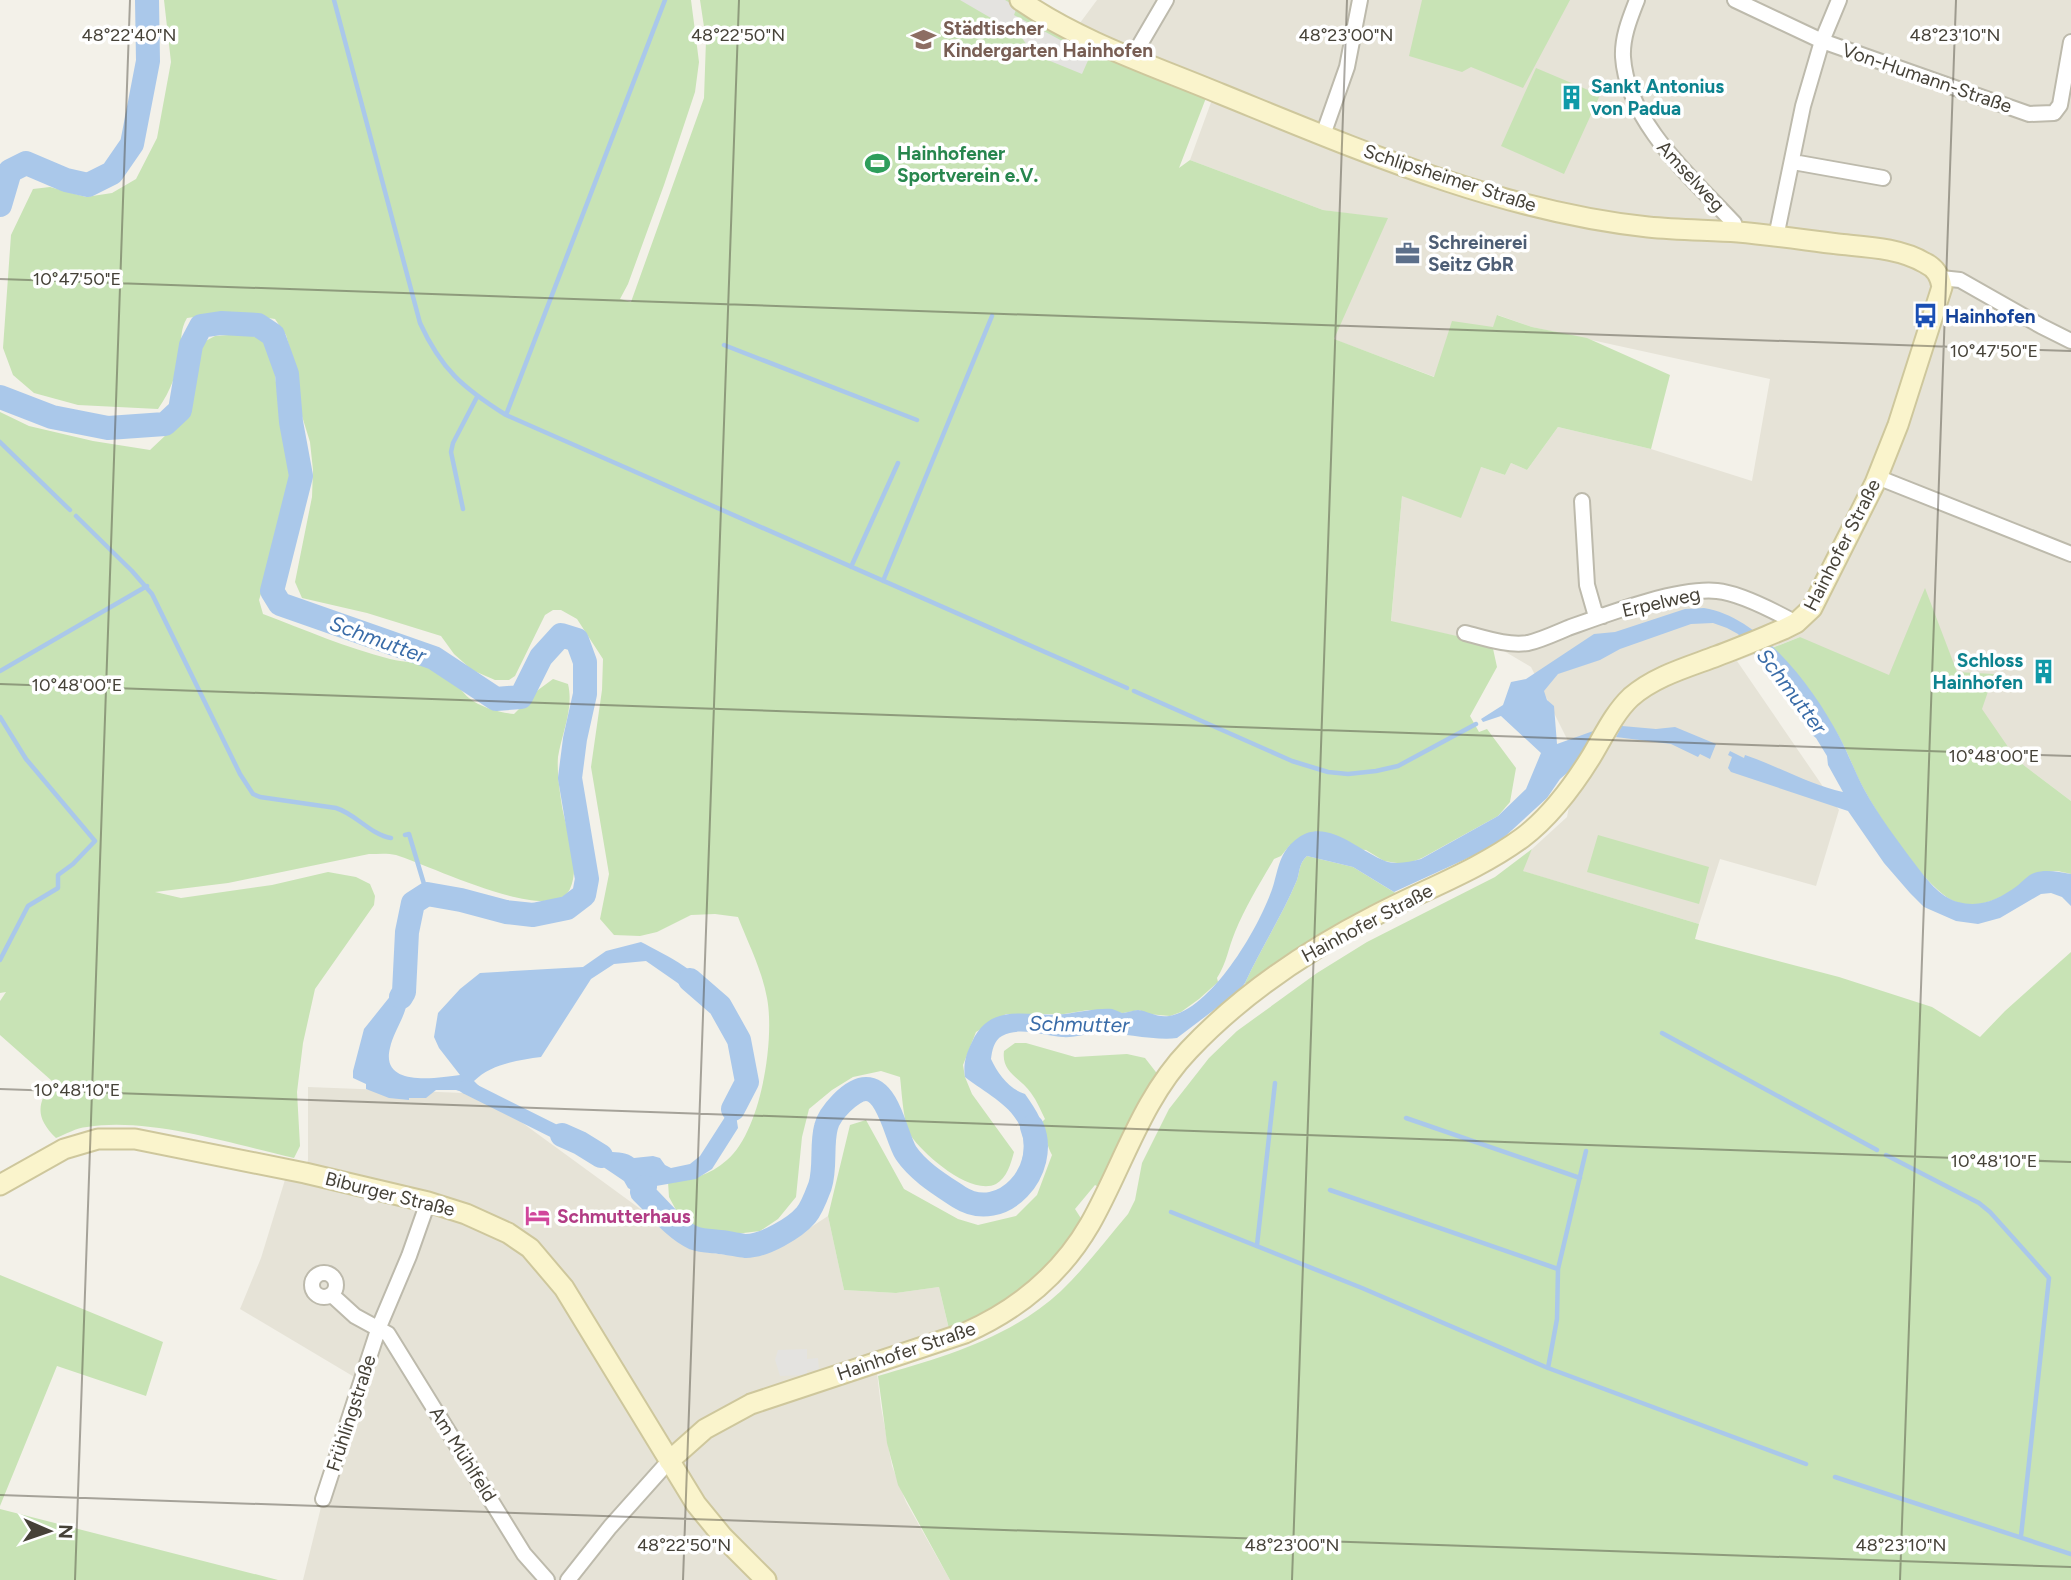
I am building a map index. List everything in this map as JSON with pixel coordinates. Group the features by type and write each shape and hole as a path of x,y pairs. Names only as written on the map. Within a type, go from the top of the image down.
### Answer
{"street":[{"name":"Schlipsheimer Straße","path":"1020,0 1074,31 1132,58 1323,135 1477,191 1567,215 1620,224 1737,232 1879,249 1926,262 1941,278"},
{"path":"1132,58 1166,0"},
{"path":"1323,135 1347,67 1360,0"},
{"name":"Amselweg","path":"1637,0 1624,37 1623,57 1627,78 1638,107 1656,139 1734,223 1737,232"},
{"name":"Von-Humann-Straße","path":"1735,0 1822,41 2029,114 2054,113 2060,104 2071,42"},
{"path":"1776,236 1803,106 1822,41 1839,0"},
{"path":"1793,162 1883,178"},
{"path":"1941,278 1961,280 2071,341"},
{"name":"Hainhofer Straße","path":"668,1461 705,1429 735,1411 791,1390 932,1345 980,1326 1019,1303 1054,1272 1083,1236 1129,1139 1153,1098 1187,1052 1240,1002 1306,953 1374,916 1481,864 1524,836 1567,793 1613,719 1630,698 1651,682 1790,626 1812,608 1877,477 1895,434 1933,319 1942,287 1941,278"},
{"path":"1877,477 2071,554"},
{"name":"Erpelweg","path":"1582,501 1587,585 1595,613 1603,616"},
{"name":"Erpelweg","path":"1465,633 1502,642 1528,643 1603,616 1681,593 1703,590 1722,591 1775,612 1790,626"},
{"name":"Biburger Straße","path":"0,1185 64,1149 98,1139 135,1139 305,1173 428,1202 466,1214 508,1233 530,1248 544,1263 578,1309 702,1513 766,1580"},
{"name":"Frühlingstraße","path":"323,1499 379,1327 428,1202"},
{"path":"332,1294 355,1316 379,1327"},
{"name":"Am Mühlfeld","path":"379,1327 394,1341 517,1542 532,1565 547,1580"},
{"path":"568,1580 668,1461"}],"shaded area":[{"path":"960,0 1005,0 1017,7 1014,15 1090,56 1082,74 1033,54 1020,35"},
{"path":"1097,0 2071,0 2071,801 2017,760 1800,637 1737,661 1839,810 1816,886 1720,859 1699,924 1522,871 1532,849 1567,817 1578,761 1531,667 1492,644 1391,622 1402,496 1481,467 1505,475 1511,463 1527,470 1558,427 1651,449 1752,481 1770,379 1532,327 1498,315 1494,327 1435,377 1333,339 1387,219 1323,210 1190,160 1217,86 1074,31"},
{"path":"308,1087 464,1093 480,1098 513,1116 698,1251 733,1256 769,1252 828,1216 844,1290 896,1293 939,1287 951,1338 876,1364 892,1466 906,1502 950,1580 303,1580 323,1499 361,1381 240,1309 261,1258 288,1170 305,1173 308,1160"},
{"path":"807,1349 807,1359 818,1358 819,1370 807,1370 807,1375 780,1376 775,1360 778,1350"}],"green space":[{"path":"164,0 691,0 699,62 695,92 664,185 620,299 631,302 704,98 706,40 700,0 1010,0 1206,98 1179,168 1190,160 1323,210 1388,218 1334,339 1434,377 1452,321 1493,327 1497,315 1532,327 1587,338 1670,375 1651,449 1558,427 1527,470 1511,463 1505,475 1481,467 1461,518 1402,496 1391,621 1492,644 1497,667 1470,716 1479,732 1487,729 1516,768 1510,802 1498,816 1409,863 1384,861 1366,850 1290,845 1281,856 1274,859 1248,904 1217,978 1218,982 1181,1012 1170,1016 1148,1014 1139,1010 1123,1013 1088,1010 1064,1014 1006,1014 976,1032 963,1065 965,1077 972,1094 1014,1152 1006,1174 996,1184 986,1186 962,1179 926,1153 908,1130 900,1077 881,1071 853,1077 809,1109 802,1137 796,1197 778,1219 760,1231 727,1235 700,1233 681,1219 669,1197 668,1182 684,1180 714,1170 739,1146 749,1128 757,1107 767,1060 769,1016 765,988 738,917 691,915 657,932 640,936 614,935 600,919 609,874 591,767 602,690 603,659 577,619 561,610 553,610 545,615 515,676 509,680 495,680 472,670 454,654 441,636 367,613 302,598 295,582 312,497 313,470 310,442 297,400 296,371 286,335 275,319 231,312 187,318 182,330 175,374 158,409 78,405 34,393 13,375 3,348 11,235 33,189 50,187 86,197 112,193 136,179 157,138 171,62"},
{"path":"1422,0 1570,0 1523,88 1471,67 1462,72 1409,56"},
{"path":"1536,68 1600,95 1564,174 1501,146"},
{"path":"241,334 263,338 271,344 284,445 291,477 273,556 259,600 263,614 374,655 438,667 448,673 469,698 497,711 514,714 553,679 568,684 570,702 558,767 561,800 574,867 570,889 559,899 539,901 515,897 396,855 386,854 369,854 228,883 155,892 181,898 272,885 328,872 356,877 370,884 375,896 374,905 315,989 303,1043 297,1092 300,1146 294,1158 190,1134 137,1126 83,1128 56,1138 44,1124 41,1111 43,1097 52,1081 0,1035 0,1001 6,992 0,993 0,412 29,426 93,441 150,450 185,417 200,344 215,336"},
{"path":"1925,588 1957,672 1994,674 1982,709 2017,760 2071,801 2071,874 2050,872 1998,898 1977,904 1956,902 1944,895 1918,869 1881,819 1830,722 1772,648 1800,637 1889,675"},
{"path":"1598,835 1709,867 1699,904 1587,872"},
{"path":"1532,849 1523,871 1699,924 1695,939 1839,977 1932,1007 1980,1037 2071,952 2071,1580 950,1580 898,1485 887,1443 878,1376 950,1354 998,1334 1020,1322 1061,1291 1128,1214 1135,1200 1142,1163 1169,1109 1209,1058 1237,1031 1317,973 1367,942 1495,877"},
{"path":"1307,856 1353,867 1397,894 1249,987 1245,983 1285,906 1301,864"},
{"path":"1015,1043 1026,1043 1075,1057 1127,1054 1145,1058 1159,1076 1102,1189 1095,1185 1075,1209 1084,1223 1047,1271 983,1316 949,1329 939,1287 896,1293 844,1290 828,1216 850,1125 866,1120 904,1189 958,1219 978,1225 1016,1216 1037,1195 1052,1155 1042,1122 1045,1119 1039,1106 1027,1088 1009,1070 1004,1059 1004,1051"},
{"path":"0,1275 163,1342 146,1396 57,1366 0,1506"},
{"path":"0,1509 278,1580 0,1580"}],"water":[{"path":"1704,608 1725,614 1745,625 1765,640 1800,676 1828,717 1875,808 1928,881 1939,891 1958,902 1982,903 2003,895 2034,873 2057,872 2071,874 2071,906 2062,897 2051,893 2041,894 2000,918 1978,924 1956,921 1924,907 1910,893 1884,863 1848,811 1731,772 1728,768 1732,757 1728,755 1730,751 1843,792 1828,765 1827,756 1811,734 1805,718 1738,634 1713,623 1691,624 1558,674 1544,691 1547,700 1554,706 1557,744 1596,730 1574,767 1560,779 1547,798 1500,841 1394,892 1353,867 1307,856 1301,864 1285,906 1245,983 1239,991 1177,1038 1101,1033 1062,1037 1016,1032 999,1038 991,1059 1005,1080 1014,1089 1025,1094 1039,1116 1046,1140 1045,1158 1022,1160 1024,1144 1017,1120 1009,1110 965,1077 965,1063 970,1046 989,1020 1012,1014 1051,1015 1101,1009 1122,1013 1138,1010 1165,1016 1185,1010 1202,998 1234,962 1268,900 1284,853 1298,838 1320,831 1331,833 1385,861 1403,863 1421,859 1498,816 1526,789 1541,753 1501,716 1483,722 1481,719 1503,705 1511,682 1526,679 1594,634 1615,632 1685,609"},
{"path":"1622,726 1656,729 1675,727 1716,744 1710,759 1700,754 1698,757 1671,744 1616,737"},
{"path":"641,942 695,974 711,991 716,1001 682,986 646,961 614,964 591,979 541,1057 514,1061 488,1070 474,1081 483,1090 480,1098 456,1090 436,1090 426,1098 389,1098 366,1089 366,1084 353,1078 364,1029 396,989 405,965 407,1003 391,1042 389,1061 393,1070 402,1075 438,1078 460,1075 434,1037 438,1013 460,989 480,973 583,967 606,951"},
{"path":"747,1082 736,1115 738,1128 712,1169 696,1179 656,1186 655,1195 660,1197 662,1211 659,1213 652,1210 624,1181 587,1156 573,1140 592,1144 602,1152 623,1153 634,1158 660,1158 671,1168 690,1164 700,1156 725,1117 725,1101 736,1085"}],"waterway":[{"name":"Schmutter","path":"0,205 10,171 26,163 66,180 88,185 112,173 132,144 148,61 147,0"},
{"path":"334,0 420,323 436,353 465,386 506,415 1127,688"},
{"path":"506,415 665,0"},
{"path":"883,581 992,316"},
{"name":"Schmutter","path":"0,397 52,417 108,428 165,424 180,410 191,345 201,326 221,323 258,325 273,335 287,374 291,422 301,476 272,591 280,604 434,658 496,699 521,697 541,657 561,635 577,640 585,662 585,694 570,778 587,879 584,895 567,908 533,915 506,912 427,894 413,903 407,932 404,992 401,997"},
{"path":"724,345 917,420"},
{"path":"463,509 451,452 477,397"},
{"path":"0,442 70,510"},
{"path":"851,567 898,463"},
{"path":"76,516 152,594 240,774 253,794 336,808 377,833 391,838"},
{"path":"0,671 147,586"},
{"path":"1134,691 1292,761 1328,772 1348,774 1398,766 1476,724"},
{"path":"0,717 26,759 95,841 58,875 58,888 28,906 0,960"},
{"path":"405,835 409,834 427,894"},
{"name":"Schmutter","path":"690,980 720,1006 739,1040 747,1082 733,1109"},
{"path":"1662,1033 1877,1150"},
{"path":"1257,1245 1275,1083"},
{"name":"Schmutter","path":"466,1087 562,1135"},
{"name":"Schmutter","path":"645,1187 642,1192 673,1223 694,1238 753,1245 787,1231 808,1212 822,1179 828,1122 836,1109 860,1090 874,1091 881,1097 891,1115 902,1146 917,1166 959,1197 976,1204 992,1204 1019,1188 1034,1160 1036,1143 1032,1127"},
{"path":"1406,1118 1580,1178"},
{"name":"Schmutter","path":"562,1135 601,1156"},
{"path":"1548,1368 1557,1319 1558,1269 1586,1151"},
{"path":"1886,1155 1979,1203 2049,1278 2021,1536"},
{"path":"1330,1190 1558,1269"},
{"path":"1171,1212 1362,1288 1548,1368 1806,1464"},
{"path":"1835,1477 2071,1554"}],"place":[{"name":"Städtischer Kindergarten Hainhofen","path":"923,39"},
{"name":"Sankt Antonius von Padua","path":"1571,97"},
{"name":"Hainhofener Sportverein e.V.","path":"877,164"},
{"name":"Schreinerei Seitz GbR","path":"1408,253"},
{"name":"Hainhofen","path":"1925,316"},
{"name":"Schloss Hainhofen","path":"2043,671"},
{"name":"Schmutterhaus","path":"537,1216"}]}
